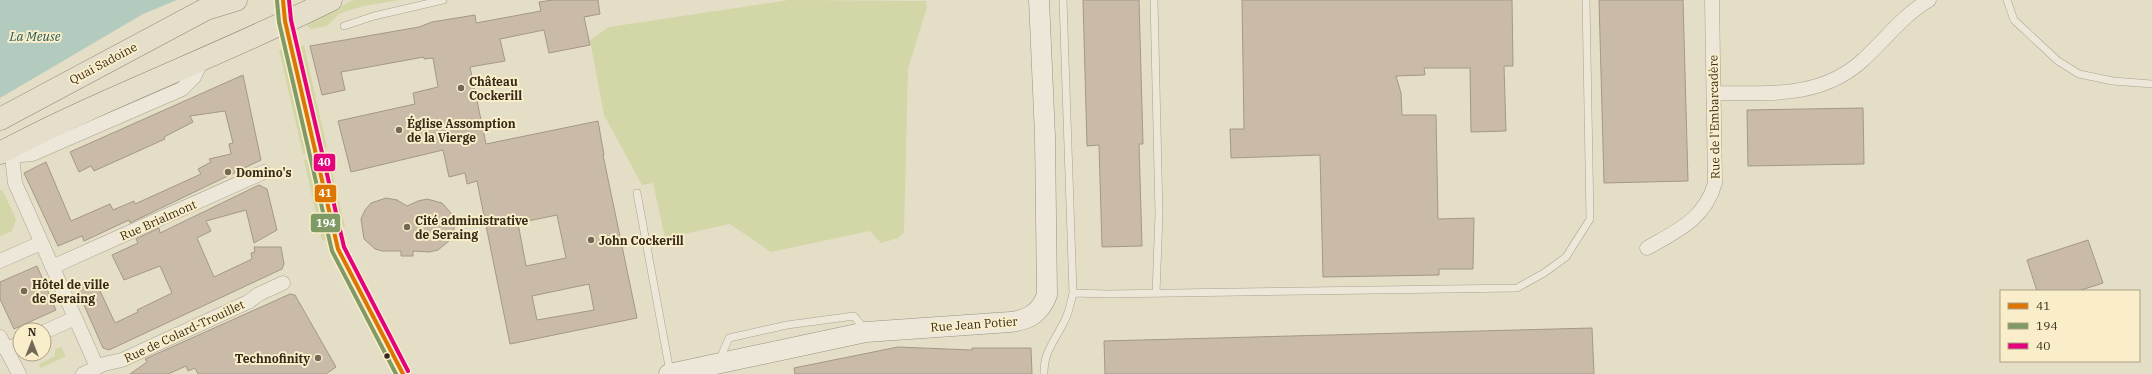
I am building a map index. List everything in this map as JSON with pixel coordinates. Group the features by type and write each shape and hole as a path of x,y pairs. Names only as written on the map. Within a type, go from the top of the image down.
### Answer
{"main road":[{"name":"Quai Sadoine","path":"0,118 211,4 236,0"},
{"path":"285,21 306,0"},
{"path":"6,150 61,122 202,60 331,0"},
{"name":"Rue Jean Potier","path":"670,374 866,332 1017,321 1024,320 1036,314 1047,295 1047,231 1039,0"}],"street":[{"name":"Rue de l'Embarcadère","path":"1647,248 1690,222 1707,205 1712,196 1716,170 1712,0"},
{"path":"1714,93 1796,92 1831,82 1847,73 1863,60 1912,12 1928,0"},
{"path":"6,150 15,183 98,367"},
{"name":"Rue Brialmont","path":"52,267 264,172"},
{"path":"0,261 41,243"},
{"name":"Rue de Colard-Trouillet","path":"83,374 98,367 127,358 248,302 260,294 283,283"},
{"path":"52,328 75,318"},
{"path":"0,337 19,374"},
{"path":"6,350 12,347"}],"lane":[{"path":"344,26 374,16 443,0"},
{"path":"1044,374 1043,366 1049,345 1066,319 1073,293 1063,0"},
{"path":"1154,0 1159,214 1156,293"},
{"path":"1073,293 1518,288 1544,273 1566,256 1590,219 1586,0"},
{"path":"2006,0 2014,20 2058,62 2080,74 2113,81 2152,84"},
{"path":"285,21 338,249 403,374"},
{"path":"637,193 666,342 670,374"}],"green space":[{"path":"353,0 400,0 363,6 339,14 327,26 311,29 307,26 312,21"},
{"path":"789,0 926,1 927,7 908,69 904,232 898,238 881,243 870,231 771,252 730,224 665,238 653,183 642,185 604,115 590,40 609,27"},
{"path":"304,45 327,148 322,149 299,46"},
{"path":"284,49 308,152 303,154 279,50"},
{"path":"328,155 345,227 340,228 324,156"},
{"path":"309,159 327,239 322,240 304,160"},
{"path":"0,190 3,191 16,219 12,231 0,236"},
{"path":"61,347 66,356 41,368 39,364 43,362 52,362 52,358 55,356 55,349"}],"water":[{"name":"La Meuse","path":"0,0 177,0 143,14 0,98"}],"building":[{"path":"553,0 598,0 600,14 584,17 590,45 549,53 544,30 500,39 505,61 470,67 486,144 598,121 603,155 637,318 510,344 477,181 467,184 465,173 449,177 443,150 351,172 338,121 415,104 413,93 438,87 433,58 424,59 424,57 341,72 345,90 322,95 310,46 419,27 432,22 475,15 476,23 541,11 539,2","holes":["557,215 566,258 526,266 518,223","589,284 594,310 537,320 532,296"]},
{"path":"1083,0 1139,0 1143,144 1139,144 1142,246 1102,247 1099,145 1087,146"},
{"path":"1242,0 1512,0 1513,66 1504,66 1506,131 1471,132 1470,68 1424,68 1425,75 1396,76 1401,93 1402,115 1436,115 1438,219 1474,218 1473,269 1439,269 1439,275 1323,277 1320,155 1231,158 1230,129 1244,129"},
{"path":"1599,0 1683,0 1688,181 1604,183"},
{"path":"243,75 261,160 130,223 129,220 84,241 82,236 58,246 24,173 46,162 71,221 110,204 113,210 134,201 135,204 201,174 198,169 211,162 209,159 231,154 229,144 233,143 225,111 190,116 193,122 164,137 165,139 94,171 91,166 79,172 70,152"},
{"path":"1863,108 1864,164 1748,166 1747,110"},
{"path":"259,185 267,189 277,230 254,243 246,210 206,221 211,231 197,238 214,277 252,259 251,253 255,252 254,247 281,247 284,264 282,269 109,350 103,348 76,287 94,278 115,323 138,312 137,310 172,293 160,266 124,280 112,255 138,243 136,239 159,228 160,233"},
{"name":"Cité administrative de Seraing","path":"386,198 397,200 407,206 427,199 442,203 451,213 454,221 454,230 450,240 438,250 429,252 413,251 413,256 401,256 401,251 382,251 375,249 364,239 361,219 365,210 371,203"},
{"path":"2088,240 2103,283 2081,290 2037,290 2027,260"},
{"name":"Hôtel de ville de Seraing","path":"37,266 56,310 29,322 12,322 12,325 0,299 0,282"},
{"path":"290,294 295,295 336,367 326,374 198,374 195,368 188,371 186,366 168,374 130,374 147,362 145,359"},
{"path":"1592,328 1594,374 1105,374 1104,341"},
{"path":"898,347 972,350 972,348 1031,348 1032,374 795,374 794,368"}],"transit line":[{"name":"41","path":"283,0 285,21 338,249 403,374"},
{"name":"40","path":"289,0 291,20 344,247 408,371"},
{"name":"194","path":"277,1 279,22 332,251 396,374"}],"place":[{"name":"Château Cockerill","path":"461,88"},
{"name":"Église Assomption de la Vierge","path":"399,130"},
{"name":"Domino's","path":"228,172"},
{"name":"Cité administrative de Seraing","path":"407,227"},
{"name":"John Cockerill","path":"591,240"},
{"name":"Hôtel de ville de Seraing","path":"24,291"},
{"name":"Technofinity","path":"318,358"}]}
